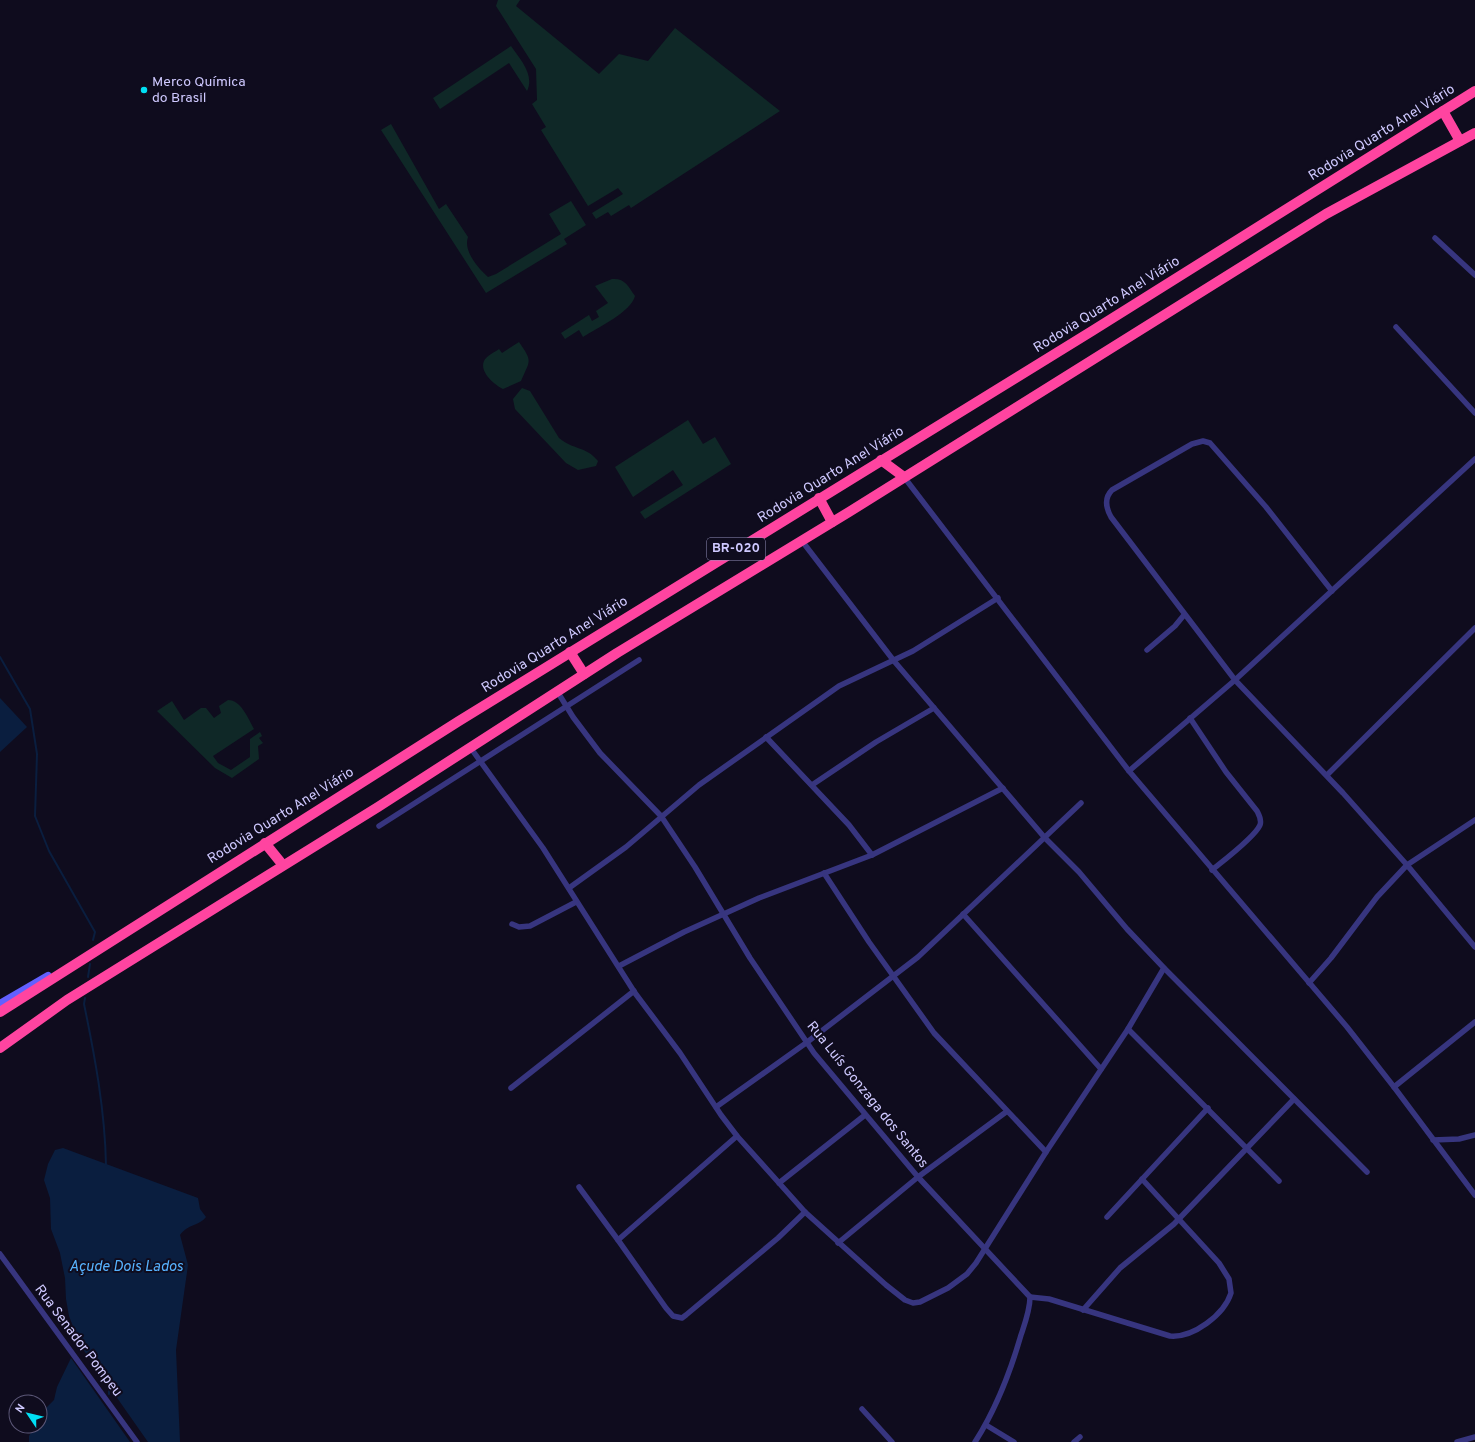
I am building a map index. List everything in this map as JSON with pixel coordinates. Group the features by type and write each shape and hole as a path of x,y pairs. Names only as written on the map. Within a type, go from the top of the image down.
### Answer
{"highway":[{"name":"Rodovia Quarto Anel Viário","path":"0,1012 265,843 570,652 1092,331 1475,91"},
{"path":"1443,111 1460,141"},
{"name":"BR-020","path":"0,1048 67,1000 282,864 378,807 557,690 802,541 1326,214 1475,133"},
{"path":"881,460 904,477"},
{"path":"819,498 832,522"},
{"path":"570,652 584,674"},
{"path":"265,843 282,864"}],"street":[{"path":"1460,141 1475,140"},
{"path":"1435,238 1475,275"},
{"path":"1396,327 1475,413"},
{"path":"1332,591 1266,507 1210,443 1198,442 1112,490 1107,498 1108,510 1111,517 1234,680 1327,775 1407,865 1475,948"},
{"path":"1130,771 1234,680 1475,460"},
{"path":"904,477 1130,771 1212,870 1309,983 1394,1087 1475,1196"},
{"path":"802,541 894,661 1045,838 1079,872 1123,924 1164,968 1367,1172"},
{"path":"569,888 626,847 699,785 839,686 894,661 941,636 998,598"},
{"path":"1147,650 1175,626 1184,614"},
{"path":"1327,775 1475,628"},
{"path":"379,826 639,660"},
{"name":"Rua Luís Gonzaga dos Santos","path":"557,690 566,706 600,753 662,816 750,958 806,1043 918,1176 1030,1297"},
{"path":"812,785 876,742 934,708"},
{"path":"1190,718 1226,772 1257,811 1260,817 1261,824 1255,833 1212,870"},
{"path":"766,737 858,835 872,855"},
{"path":"470,747 543,848 634,991 680,1053 716,1108 737,1136 805,1212 897,1294 913,1303 920,1302 940,1293 967,1274 986,1248 1046,1152 1128,1029 1164,968"},
{"path":"619,966 723,914 778,890 872,855 1003,788"},
{"path":"716,1108 806,1043 918,957 1081,803"},
{"path":"1309,983 1331,958 1377,897 1407,865 1475,820"},
{"path":"824,874 893,976 934,1033 1006,1112 1046,1152"},
{"path":"512,924 519,927 530,926 576,902"},
{"path":"963,914 1101,1069"},
{"path":"0,1004 92,951 101,948"},
{"path":"511,1088 634,991"},
{"path":"1394,1087 1475,1022"},
{"path":"1128,1029 1279,1181"},
{"path":"1083,1310 1120,1268 1180,1219 1294,1099"},
{"path":"1107,1217 1208,1108"},
{"path":"838,1243 918,1176 1006,1112"},
{"path":"779,1183 865,1114"},
{"path":"1433,1140 1459,1139 1475,1135"},
{"path":"618,1240 737,1136"},
{"path":"975,1442 986,1424 1014,1360 1030,1297 1049,1299 1163,1335 1179,1337 1217,1315 1224,1309 1231,1293 1229,1279 1219,1263 1142,1179"},
{"path":"578,1187 666,1308 673,1316 682,1318 805,1212"},
{"name":"Rua Senador Pompeu","path":"0,1254 137,1442"},
{"path":"862,1409 892,1442"},
{"path":"986,1424 1014,1442"},
{"path":"1074,1442 1080,1437"},
{"path":"1457,1442 1475,1437"}],"green space":[{"path":"498,0 520,0 516,6 599,74 619,54 648,61 675,28 780,111 631,208 629,205 611,216 608,212 596,219 592,213 623,194 618,188 588,206 541,130 546,127 532,104 537,100 536,69 496,6"},
{"path":"511,46 528,73 529,85 527,91 509,63 440,109 433,98"},
{"path":"391,124 439,209 446,204 468,237 468,248 472,259 488,277 496,274 561,234 549,214 571,201 586,225 564,239 567,244 486,293 381,130"},
{"path":"612,279 623,281 628,286 635,296 632,302 620,314 583,337 579,330 565,339 561,333 589,315 592,321 599,317 596,311 608,303 595,286"},
{"path":"519,342 528,358 528,365 521,381 503,389 492,381 486,374 483,365 484,361 499,349 502,353"},
{"path":"522,388 530,391 559,438 569,445 584,450 593,456 598,461 596,466 578,470 566,463 515,409 513,399"},
{"path":"688,420 703,444 715,437 731,464 645,519 640,512 683,485 673,470 633,497 615,467"},
{"path":"228,700 237,703 240,706 247,715 254,729 213,756 218,763 231,770 250,757 250,739 260,732 262,736 259,738 263,743 258,746 259,759 232,778 215,768 157,711 172,701 184,720 201,708 206,708 214,718 221,713 219,706"}],"water":[{"path":"0,698 27,727 0,752"},
{"name":"Açude Dois Lados","path":"63,1148 198,1198 200,1209 206,1217 183,1231 180,1235 188,1265 176,1350 180,1442 148,1442 80,1345 69,1316 66,1299 65,1278 60,1253 51,1229 50,1198 44,1180 48,1164 55,1150"},
{"path":"71,1358 130,1442 29,1442 30,1434 48,1434 48,1406 54,1400 57,1387"}],"waterway":[{"path":"0,657 30,709 37,754 35,816 49,851 95,932 93,940"},
{"path":"88,977 90,964"},
{"path":"85,998 84,1004 102,1104 106,1165"},
{"path":"109,1385 109,1394"}],"place":[{"name":"Merco Química do Brasil","path":"144,90"}]}
